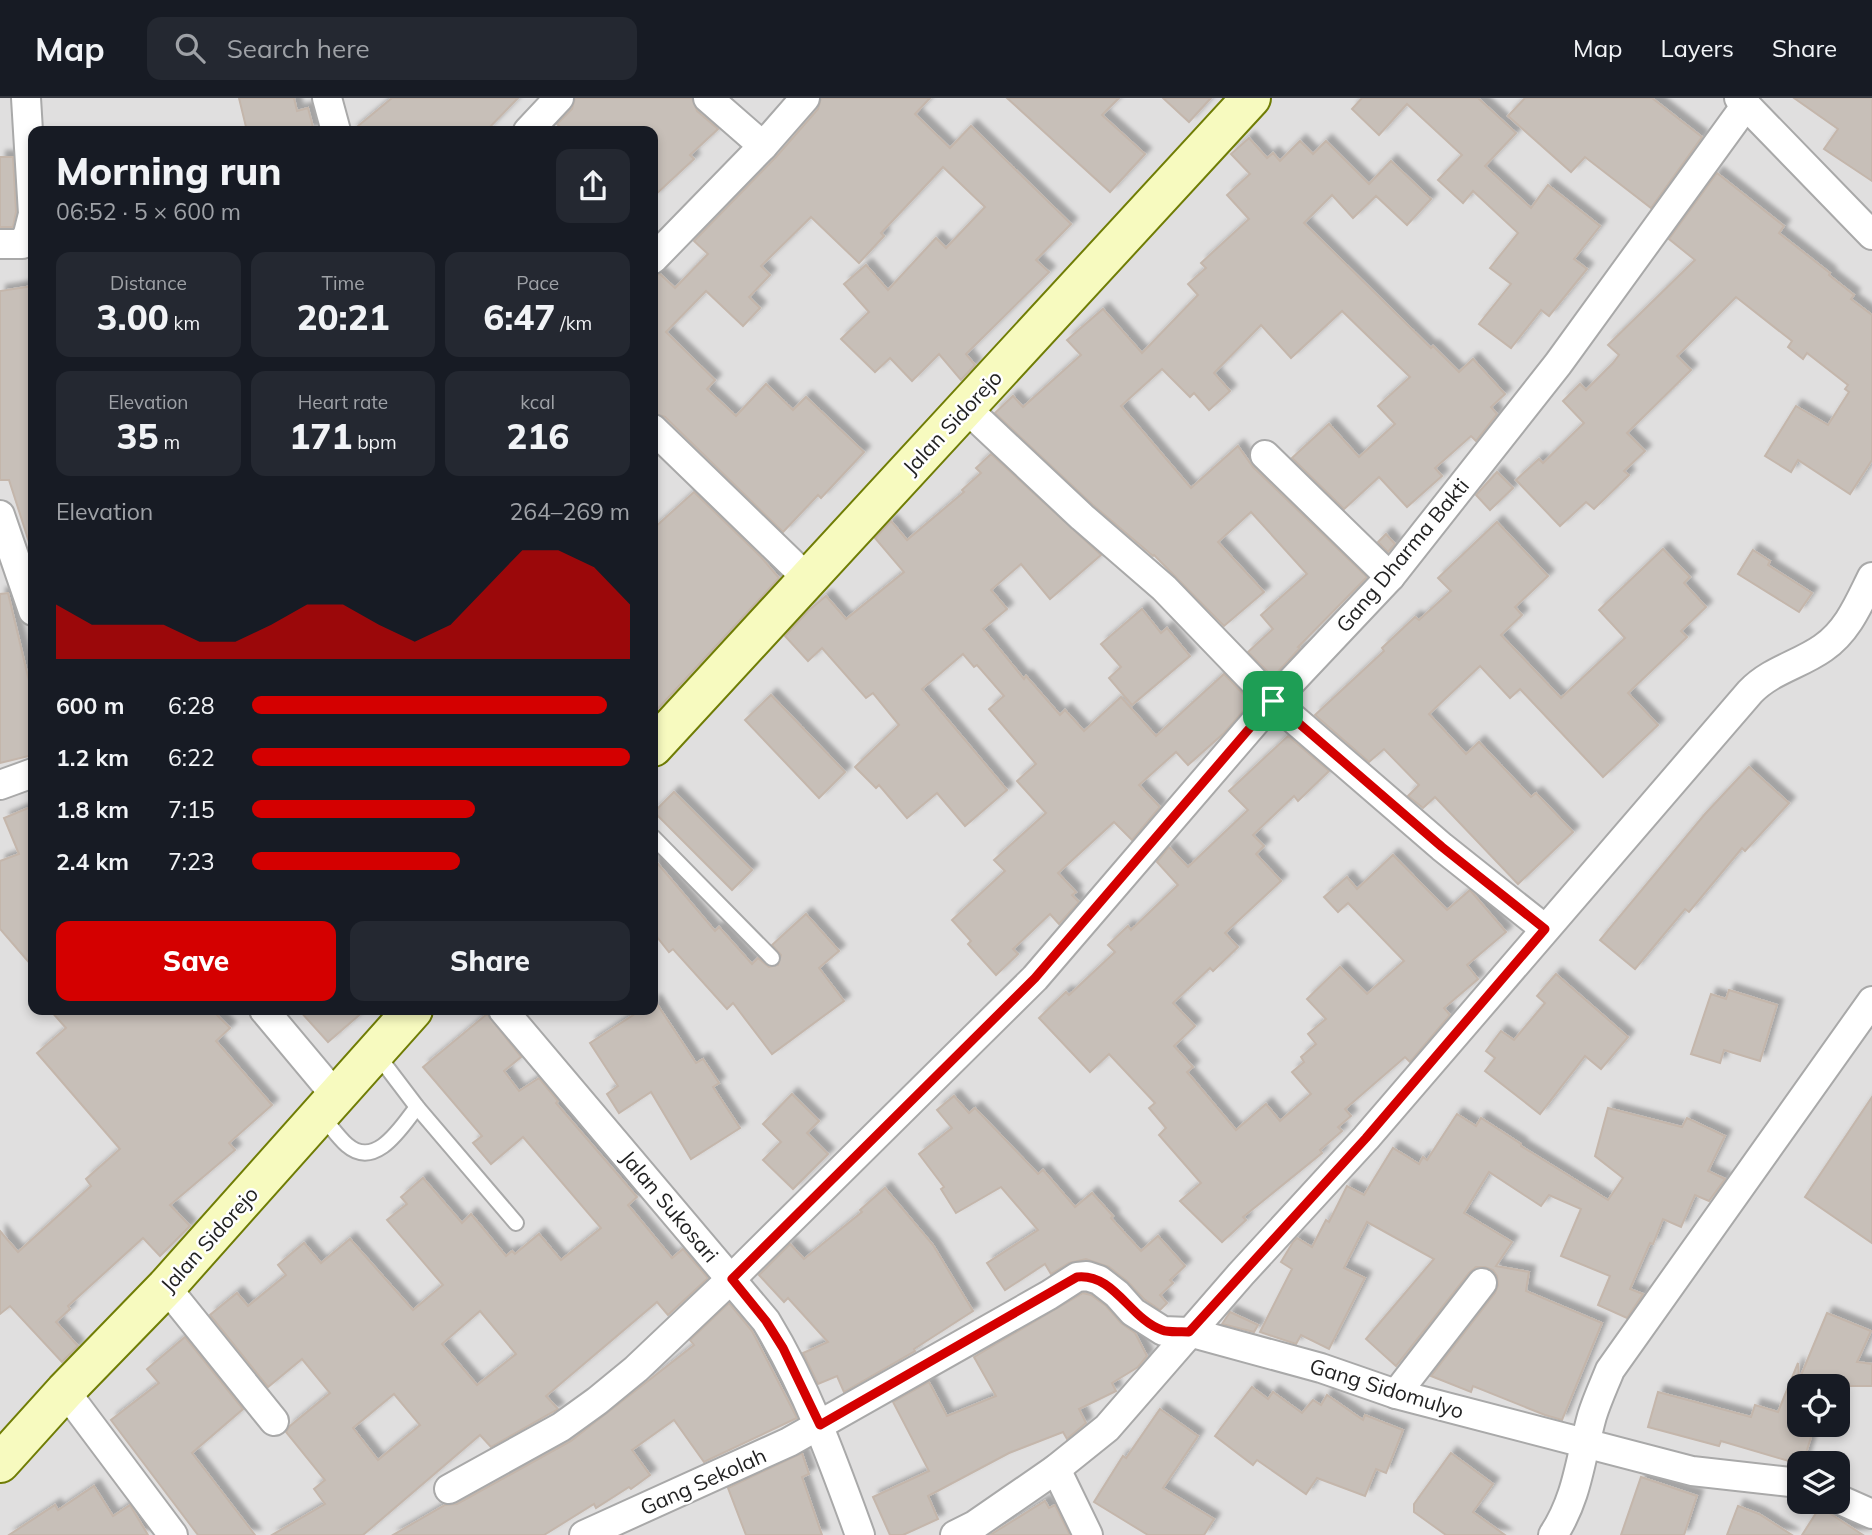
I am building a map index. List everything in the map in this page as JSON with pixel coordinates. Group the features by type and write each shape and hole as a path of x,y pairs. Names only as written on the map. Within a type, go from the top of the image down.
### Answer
{"street":[{"path":"26,98 28,131"},
{"path":"327,98 335,126"},
{"path":"533,126 559,98"},
{"path":"708,98 763,146"},
{"path":"658,254 763,146 805,98"},
{"name":"Jalan Sidorejo","path":"658,742 1251,98"},
{"path":"1743,101 1872,235"},
{"name":"Gang Dharma Bakti","path":"449,1489 561,1427 636,1369 732,1279 1035,978 1273,701 1390,577 1558,364 1743,101"},
{"path":"0,244 22,244 28,234"},
{"path":"966,408 1082,517 1164,588 1273,701 1442,847 1545,929"},
{"path":"658,434 807,578"},
{"path":"1265,455 1390,577"},
{"path":"0,515 28,596"},
{"path":"954,1535 975,1525 1056,1469 1107,1428 1189,1332 1366,1138 1760,681 1822,649 1839,634 1857,608 1872,578"},
{"path":"0,785 28,774"},
{"path":"1553,1535 1564,1518 1575,1490 1592,1416 1610,1370 1872,1002"},
{"path":"267,1015 328,1105"},
{"name":"Jalan Sidorejo","path":"0,1463 65,1391 166,1287 408,1015"},
{"name":"Jalan Sukosari","path":"507,1015 766,1321 820,1425 860,1535"},
{"name":"Gang Sidomulyo","path":"820,1425 1077,1277 1087,1276 1099,1280 1117,1294 1133,1312 1163,1331 1189,1332 1321,1368 1396,1394 1692,1471 1787,1482"},
{"path":"1396,1394 1482,1283"},
{"path":"166,1287 274,1422"},
{"path":"65,1391 173,1535"},
{"name":"Gang Sekolah","path":"584,1535 789,1442 820,1425"},
{"path":"1056,1469 1087,1535"},
{"path":"1850,1504 1872,1514"},
{"path":"1864,1535 1872,1522"}],"lane":[{"path":"658,841 772,958"},
{"path":"375,1052 417,1107 516,1223"},
{"path":"328,1105 347,1145 358,1152 367,1153 381,1148 391,1140 417,1107"}],"shaded area":[{"path":"0,98 1872,98 1872,1535 0,1535"}],"building":[{"path":"239,98 294,98 297,111 308,108 313,126 246,126"},
{"path":"392,98 518,98 491,126 358,126"},
{"path":"575,98 692,98 697,111 718,129 690,155 694,159 658,192 658,126 559,126 557,124 572,109"},
{"path":"821,98 930,98 915,114 950,148 971,126 1071,224 1036,260 1049,272 966,354 975,365 961,380 939,354 912,381 890,358 875,372 841,339 869,312 844,284 866,265 888,290 936,238 946,248 985,207 943,167 881,233 884,236 859,263 811,217 761,266 770,275 749,297 760,308 743,326 706,291 666,332 715,380 707,389 736,416 766,384 793,410 806,397 864,452 821,498 818,495 783,532 665,417 658,415 658,274 675,288 708,254 694,241 776,157 818,109"},
{"path":"1007,98 1119,98 1102,115 1145,154 1110,192"},
{"path":"1163,98 1211,98 1189,122"},
{"path":"1362,98 1478,98 1516,133 1485,166 1531,208 1548,185 1600,226 1574,259 1587,269 1549,316 1541,310 1511,348 1479,324 1511,284 1490,268 1518,233 1473,191 1463,203 1438,180 1462,155 1407,104 1379,135 1352,109"},
{"path":"1525,98 1652,98 1702,137 1651,208 1585,157 1571,172 1508,116"},
{"path":"1794,98 1872,98 1872,181 1824,149 1838,129"},
{"path":"1249,138 1267,158 1273,153 1280,161 1300,141 1313,154 1326,141 1369,184 1391,161 1431,199 1407,225 1376,196 1353,218 1332,195 1304,223 1431,348 1433,346 1459,372 1473,359 1505,394 1491,407 1497,414 1476,441 1471,436 1435,468 1442,476 1407,507 1379,477 1344,509 1292,458 1329,424 1359,457 1395,424 1378,406 1410,377 1342,311 1291,358 1261,325 1214,373 1230,391 1209,410 1194,393 1190,397 1162,369 1121,406 1191,488 1238,446 1253,467 1367,577 1298,647 1300,648 1273,677 1248,652 1273,629 1261,615 1307,574 1251,512 1218,542 1264,592 1224,626 1154,555 1093,505 995,413 1013,396 1023,407 1081,355 1067,340 1103,309 1142,353 1198,295 1188,284 1206,268 1201,263 1249,219 1227,195 1250,174 1231,154"},
{"path":"0,157 13,157 16,212 13,227 0,227"},
{"path":"1717,173 1784,226 1779,233 1830,273 1829,275 1854,295 1851,299 1872,315 1872,460 1850,494 1798,460 1791,472 1765,456 1796,406 1828,425 1849,392 1845,389 1848,385 1807,353 1803,359 1788,347 1792,341 1736,297 1677,356 1691,370 1627,433 1645,451 1624,471 1629,475 1594,509 1586,502 1560,526 1516,480 1539,459 1543,463 1584,423 1563,401 1580,384 1586,390 1613,363 1619,355 1608,345 1695,260 1669,239"},
{"path":"28,287 28,539 9,480 0,480 0,291"},
{"path":"991,454 1101,555 1050,599 1021,564 991,590 1007,609 983,629 1024,679 1026,676 1060,715 1065,710 1084,731 1121,697 1156,736 1224,674 1251,702 1224,733 1188,765 1176,752 1139,785 1160,807 1132,840 1114,822 1058,873 1076,892 1072,895 1079,902 1059,924 1050,914 1013,949 1018,954 996,975 968,944 971,941 952,920 1005,871 994,860 1046,813 1017,781 1036,764 989,709 1004,696 977,665 974,667 963,654 922,689 1007,790 965,826 937,793 907,818 879,785 876,788 855,767 899,725 873,693 866,698 822,648 808,661 785,636 826,596 846,619 904,572 875,538 891,521 907,540 964,492 962,490 981,473 976,468"},
{"path":"1497,472 1513,488 1490,510 1476,495"},
{"path":"694,492 779,578 658,709 658,524"},
{"path":"1497,522 1548,576 1515,607 1522,615 1501,635 1561,698 1625,638 1599,610 1663,549 1690,577 1684,583 1706,607 1681,631 1687,637 1628,693 1658,725 1603,777 1520,689 1510,698 1480,666 1429,714 1466,754 1479,742 1531,797 1536,793 1573,832 1518,884 1435,797 1423,808 1408,796 1419,785 1384,749 1369,762 1315,715 1384,651 1382,648 1415,617 1419,620 1451,591 1438,578"},
{"path":"1386,534 1395,544 1388,552 1378,542"},
{"path":"1753,550 1770,561 1768,565 1812,593 1799,612 1738,574"},
{"path":"8,593 28,677 28,756 0,763 0,594"},
{"path":"1142,609 1161,633 1167,628 1190,656 1132,705 1109,678 1121,667 1101,644"},
{"path":"771,695 845,772 819,798 745,720"},
{"path":"1288,736 1329,771 1298,801 1294,796 1253,835 1264,846 1256,854 1281,881 1225,933 1238,947 1213,971 1210,968 1173,1003 1195,1026 1174,1046 1193,1067 1187,1072 1236,1130 1266,1104 1280,1121 1311,1094 1292,1072 1304,1062 1301,1057 1316,1044 1308,1034 1326,1019 1307,999 1340,967 1367,994 1404,961 1348,903 1338,912 1324,897 1347,877 1357,889 1393,855 1447,910 1470,890 1506,932 1467,965 1478,979 1444,1008 1450,1015 1410,1062 1405,1057 1345,1109 1351,1116 1338,1127 1342,1131 1320,1150 1322,1153 1243,1217 1246,1220 1222,1242 1180,1201 1201,1183 1159,1135 1166,1128 1149,1108 1155,1103 1109,1054 1090,1072 1039,1018 1066,992 1069,995 1115,952 1108,945 1128,926 1131,930 1178,885 1157,862 1169,847 1188,867 1248,810 1229,791"},
{"path":"1749,767 1789,803 1745,851 1742,848 1689,912 1685,909 1635,969 1600,940 1705,814"},
{"path":"674,792 752,870 732,890 658,816 658,808"},
{"path":"28,808 28,961 0,929 0,861 19,854 4,818"},
{"path":"658,864 715,931 719,927 752,964 758,958 769,967 778,965 781,955 772,945 806,914 839,951 819,968 844,1001 772,1054 733,1003 727,1009 673,949 669,952 658,938"},
{"path":"1556,974 1628,1037 1601,1069 1585,1056 1540,1114 1485,1071 1495,1058 1486,1051 1501,1031 1514,1040 1545,1003 1537,996"},
{"path":"1729,990 1777,1005 1760,1061 1724,1050 1720,1063 1691,1054 1711,994 1726,999"},
{"path":"658,1006 696,1063 703,1059 719,1083 713,1087 740,1128 691,1159 651,1092 619,1113 607,1094 618,1086 590,1043 633,1015 658,1015"},
{"path":"54,1015 217,1015 230,1028 216,1041 272,1105 229,1143 235,1150 170,1205 190,1226 160,1256 143,1238 68,1306 70,1309 56,1322 78,1346 62,1362 10,1306 0,1314 0,1231 18,1252 91,1186 86,1179 120,1149 37,1053 66,1028"},
{"path":"304,1015 359,1015 328,1042"},
{"path":"488,1015 521,1057 504,1071 519,1091 539,1078 558,1101 556,1103 637,1197 628,1205 672,1258 683,1249 708,1278 668,1315 657,1302 546,1396 558,1409 491,1447 480,1435 363,1535 272,1535 325,1504 314,1489 325,1480 286,1432 330,1393 302,1359 268,1387 210,1315 237,1293 248,1306 286,1275 278,1265 304,1243 321,1263 350,1239 413,1310 443,1285 387,1220 407,1204 401,1197 423,1178 462,1223 471,1214 506,1256 512,1251 515,1254 539,1234 561,1260 601,1228 523,1137 491,1164 473,1143 482,1136 423,1067","holes":["480,1311 516,1354 477,1385 442,1344","394,1394 420,1425 378,1460 353,1428"]},
{"path":"792,1094 819,1121 807,1133 828,1154 793,1189 763,1160 781,1142 763,1124"},
{"path":"954,1096 969,1113 975,1108 1038,1174 1043,1170 1075,1207 1092,1193 1141,1251 1158,1236 1185,1266 1170,1280 1173,1283 1160,1295 1167,1303 1160,1310 1109,1267 1086,1259 1069,1263 1051,1274 1045,1264 1005,1290 987,1263 1038,1230 1001,1187 956,1213 941,1189 944,1187 919,1154 952,1128 937,1110"},
{"path":"1872,1097 1872,1243 1805,1197"},
{"path":"1608,1108 1682,1127 1687,1118 1725,1136 1708,1171 1725,1179 1709,1201 1695,1195 1681,1227 1663,1219 1630,1289 1643,1294 1627,1318 1598,1305 1610,1276 1561,1256 1581,1209 1549,1195 1541,1206 1489,1172 1464,1213 1512,1242 1496,1266 1529,1272 1526,1291 1602,1323 1562,1420 1473,1386 1471,1392 1431,1376 1495,1293 1498,1285 1493,1270 1476,1267 1469,1273 1396,1366 1366,1339 1434,1259 1367,1222 1344,1268 1365,1278 1329,1349 1301,1335 1296,1344 1260,1332 1292,1269 1281,1262 1293,1242 1297,1238 1312,1247 1326,1220 1329,1222 1347,1186 1364,1195 1393,1148 1419,1164 1423,1157 1427,1160 1457,1114 1476,1126 1481,1118 1608,1200 1623,1178 1595,1156"},
{"path":"885,1188 933,1245 973,1311 914,1349 915,1351 844,1392 837,1376 818,1384 803,1353 828,1342 788,1298 784,1302 759,1275 790,1244 804,1259 862,1212 860,1210"},
{"path":"1083,1293 1091,1295 1106,1306 1121,1323 1135,1333 1147,1356 1138,1367 1112,1383 1116,1391 1079,1409 1086,1423 1067,1439 1063,1432 1009,1453 928,1496 938,1519 903,1535 890,1535 873,1497 929,1471 893,1402 929,1382 947,1416 996,1396 974,1357"},
{"path":"729,1303 752,1331 797,1418 704,1462 674,1420 632,1450 650,1475 631,1489 629,1487 596,1508 594,1504 544,1535 393,1535 445,1505 457,1504 571,1441 694,1345 690,1340"},
{"path":"1230,1312 1258,1325 1254,1332 1222,1324"},
{"path":"1827,1313 1871,1331 1857,1362 1872,1364 1872,1386 1850,1386 1850,1374 1802,1374"},
{"path":"185,1337 243,1409 192,1453 255,1535 198,1535 111,1420 159,1383 147,1369"},
{"path":"1252,1387 1268,1399 1273,1392 1302,1413 1313,1400 1321,1405 1327,1395 1363,1420 1365,1415 1403,1430 1386,1473 1376,1469 1365,1496 1317,1478 1306,1494 1257,1460 1253,1465 1215,1436"},
{"path":"1787,1390 1787,1437 1811,1437 1807,1451 1787,1451 1787,1460 1721,1441 1719,1446 1648,1427 1658,1392 1751,1417 1755,1405 1778,1412"},
{"path":"1160,1409 1198,1436 1163,1488 1214,1519 1204,1535 1148,1535 1094,1502 1123,1456 1126,1458"},
{"path":"802,1453 809,1474 802,1477 822,1535 746,1535 728,1488"},
{"path":"1451,1453 1493,1484 1473,1512 1505,1535 1446,1535 1414,1512 1414,1504"},
{"path":"1641,1477 1697,1496 1684,1535 1621,1535"},
{"path":"94,1486 113,1516 130,1505 148,1535 9,1535 55,1505 58,1510"},
{"path":"1045,1501 1049,1508 1055,1505 1070,1535 990,1535"},
{"path":"1738,1506 1759,1514 1792,1535 1727,1535"},
{"path":"1816,1514 1831,1514 1863,1535 1802,1535"}],"route":[{"path":"1273,701 1442,847 1545,929 1366,1138 1189,1332 1163,1331 1133,1312 1117,1294 1099,1280 1087,1276 1077,1277 820,1425 783,1348 766,1321 732,1279 1035,978 1273,701"}]}
